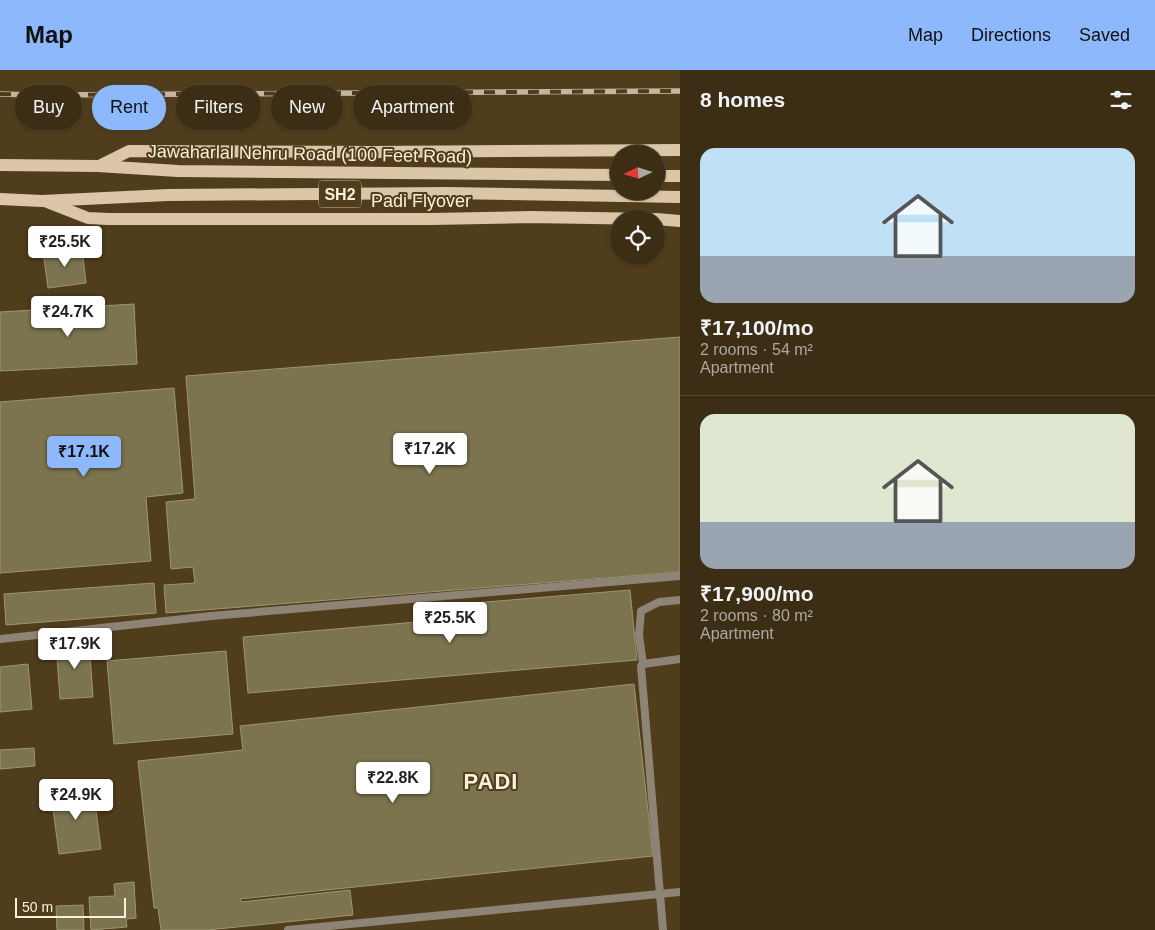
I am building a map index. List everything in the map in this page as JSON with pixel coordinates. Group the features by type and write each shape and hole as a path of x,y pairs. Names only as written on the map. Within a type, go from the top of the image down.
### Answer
{"main road":[{"path":"98,166 129,151 680,150"},
{"name":"Jawaharlal Nehru Road (100 Feet Road)","path":"0,164 98,166 178,171 610,176"},
{"path":"665,176 680,176"},
{"name":"Jawaharlal Nehru Road (100 Feet Road)","path":"0,199 42,200 168,195 447,193 680,197"},
{"name":"Padi Flyover","path":"42,200 88,218 108,219 610,217"},
{"name":"Padi Flyover","path":"665,220 680,221"}],"lane":[{"path":"0,639 211,616 680,576"},
{"path":"662,930 641,666 643,664 639,635 641,611 659,602 680,600"},
{"path":"643,664 680,659"},
{"path":"288,930 680,892"}],"building":[{"path":"82,248 86,283 48,288 43,252"},
{"path":"134,304 137,364 0,371 0,312"},
{"path":"680,337 680,572 166,613 164,585 195,583 193,567 171,569 166,502 195,499 186,376"},
{"path":"174,388 183,493 146,497 151,561 0,573 0,402"},
{"path":"154,583 156,613 6,625 4,594"},
{"path":"630,590 637,660 248,693 243,637 451,619 450,605"},
{"path":"89,640 93,697 60,699 56,643"},
{"path":"226,651 233,734 114,744 107,661"},
{"path":"28,664 32,709 0,712 0,667"},
{"path":"634,684 653,856 240,899 241,902 350,890 353,915 208,930 161,930 158,908 154,908 138,761 243,750 240,726"},
{"path":"34,748 35,766 0,769 0,750"},
{"path":"93,788 101,849 59,854 51,794"},
{"path":"134,882 136,918 126,919 127,927 91,930 89,897 115,896 114,884"},
{"path":"83,905 84,930 57,930 56,906"}],"railway":[{"path":"0,94 680,91"}],"district":[{"name":"PADI","path":"491,781"}]}
